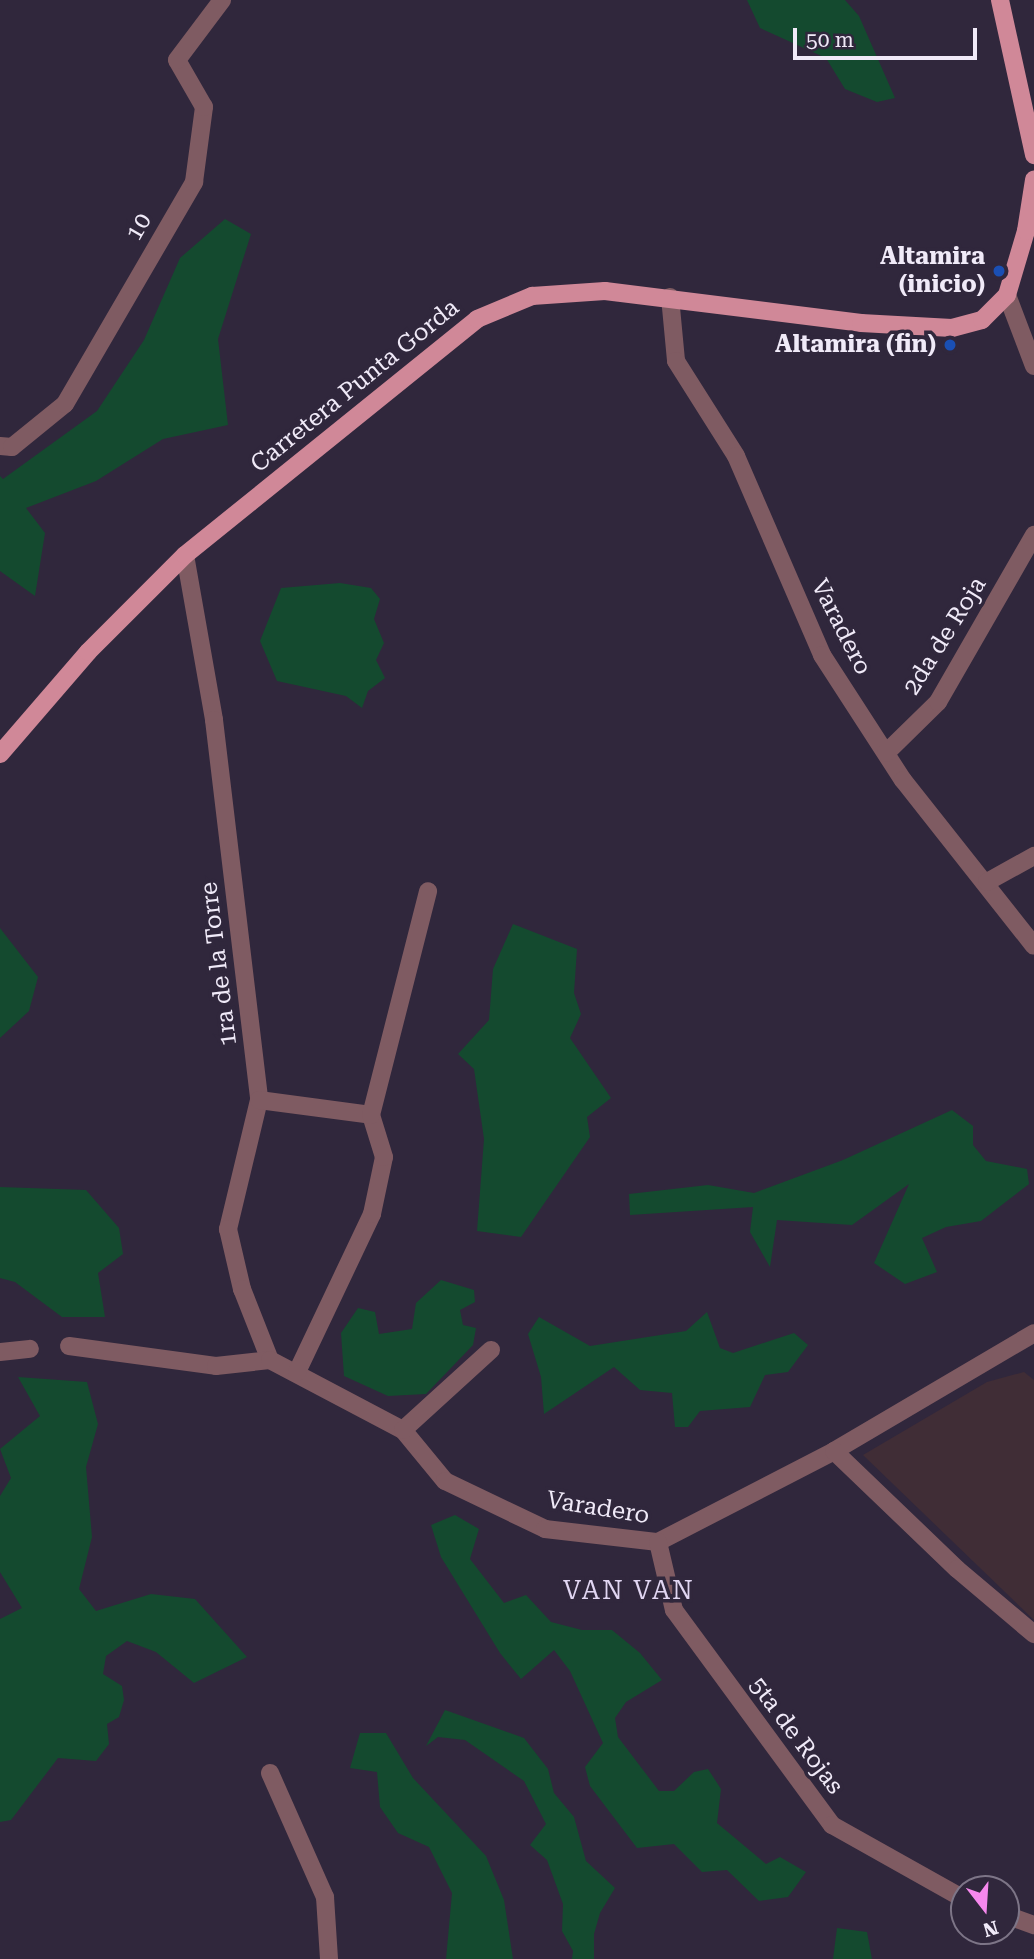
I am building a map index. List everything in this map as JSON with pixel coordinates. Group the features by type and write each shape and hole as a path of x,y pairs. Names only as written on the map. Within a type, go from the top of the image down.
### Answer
{"main road":[{"path":"1000,0 1034,155"},
{"name":"Carretera Punta Gorda","path":"0,754 88,652 185,555 477,319 532,296 605,291 670,297 861,323 952,328 982,320 1007,295 1026,232 1034,180"}],"street":[{"name":"10","path":"0,446 12,447 65,404 194,182 204,107 177,60 222,0"},
{"path":"1007,295 1034,366"},
{"name":"Varadero","path":"670,297 676,361 736,456 822,655 886,753 1034,946"},
{"name":"2da de Roja","path":"886,753 938,702 1034,536"},
{"name":"1ra de la Torre","path":"185,555 214,720 259,1100 228,1229 242,1289 270,1360"},
{"path":"987,882 1034,856"},
{"path":"297,1372 372,1214 384,1157 371,1115 428,891"},
{"path":"259,1100 371,1115"},
{"name":"Varadero","path":"270,1360 402,1430 444,1481 545,1529 658,1542 834,1451 1034,1333"},
{"path":"69,1346 216,1366 270,1360"},
{"path":"0,1352 30,1349"},
{"path":"402,1430 491,1350"},
{"path":"834,1451 957,1569 1034,1634"},
{"name":"5ta de Rojas","path":"658,1542 674,1610 832,1825 950,1891"},
{"path":"270,1773 325,1897 330,1959"}],"shaded area":[{"path":"1024,1372 1034,1380 1034,1620 863,1455 987,1382"}],"green space":[{"path":"747,0 845,0 859,16 895,98 877,102 845,89 826,58 760,28"},
{"path":"225,219 251,234 218,339 228,425 163,439 96,481 26,508 45,533 35,596 0,571 0,476 3,479 97,411 144,340 180,258"},
{"path":"340,583 371,588 380,599 374,619 384,643 376,660 385,678 368,691 362,708 346,696 277,681 260,641 281,588"},
{"path":"513,924 577,949 574,993 581,1014 570,1038 611,1098 587,1117 590,1137 521,1237 477,1231 484,1139 474,1069 458,1054 489,1020 493,969"},
{"path":"0,928 38,977 29,1011 0,1038"},
{"path":"952,1110 973,1126 973,1145 986,1161 1027,1169 1029,1184 981,1221 946,1227 922,1238 937,1272 905,1284 874,1263 909,1184 852,1225 777,1220 770,1267 750,1232 753,1207 630,1215 629,1194 708,1185 754,1193 843,1160"},
{"path":"0,1187 86,1190 119,1228 123,1254 98,1273 105,1317 62,1317 15,1282 0,1278"},
{"path":"441,1280 474,1290 475,1302 460,1310 463,1325 476,1328 473,1345 426,1394 388,1396 344,1376 341,1333 358,1308 375,1312 379,1334 412,1329 416,1303"},
{"path":"707,1312 720,1348 733,1353 794,1333 808,1345 788,1372 765,1375 750,1407 700,1411 688,1427 675,1427 672,1393 640,1390 614,1367 544,1414 541,1377 528,1334 539,1317 590,1346 686,1331"},
{"path":"18,1377 87,1382 98,1424 86,1467 92,1537 79,1589 96,1611 151,1594 195,1599 247,1657 194,1683 156,1652 127,1641 106,1656 103,1674 122,1686 124,1700 119,1717 107,1724 109,1744 96,1761 58,1758 11,1820 0,1822 0,1619 22,1608 0,1572 0,1496 11,1478 0,1449 40,1416"},
{"path":"455,1515 479,1529 470,1559 504,1603 526,1595 551,1622 582,1630 612,1630 640,1653 662,1680 626,1702 615,1718 618,1737 659,1791 674,1791 694,1772 708,1769 721,1789 717,1823 766,1864 780,1857 806,1872 788,1897 759,1901 727,1870 702,1872 674,1844 637,1848 590,1786 585,1767 603,1743 570,1671 554,1650 521,1679 500,1653 441,1557 431,1525"},
{"path":"445,1710 524,1738 548,1769 554,1793 574,1817 586,1861 615,1888 600,1913 594,1934 594,1959 572,1959 573,1951 562,1931 563,1904 547,1860 530,1845 546,1824 524,1781 465,1740 438,1737 426,1746"},
{"path":"360,1733 386,1733 413,1778 486,1856 504,1900 513,1959 446,1959 452,1893 429,1847 398,1833 380,1807 377,1772 350,1768"},
{"path":"837,1928 867,1932 872,1959 833,1959"}],"place":[{"name":"Altamira (inicio)","path":"999,271"},
{"name":"Altamira (fin)","path":"950,345"}],"district":[{"name":"VAN VAN","path":"629,1591"}]}
